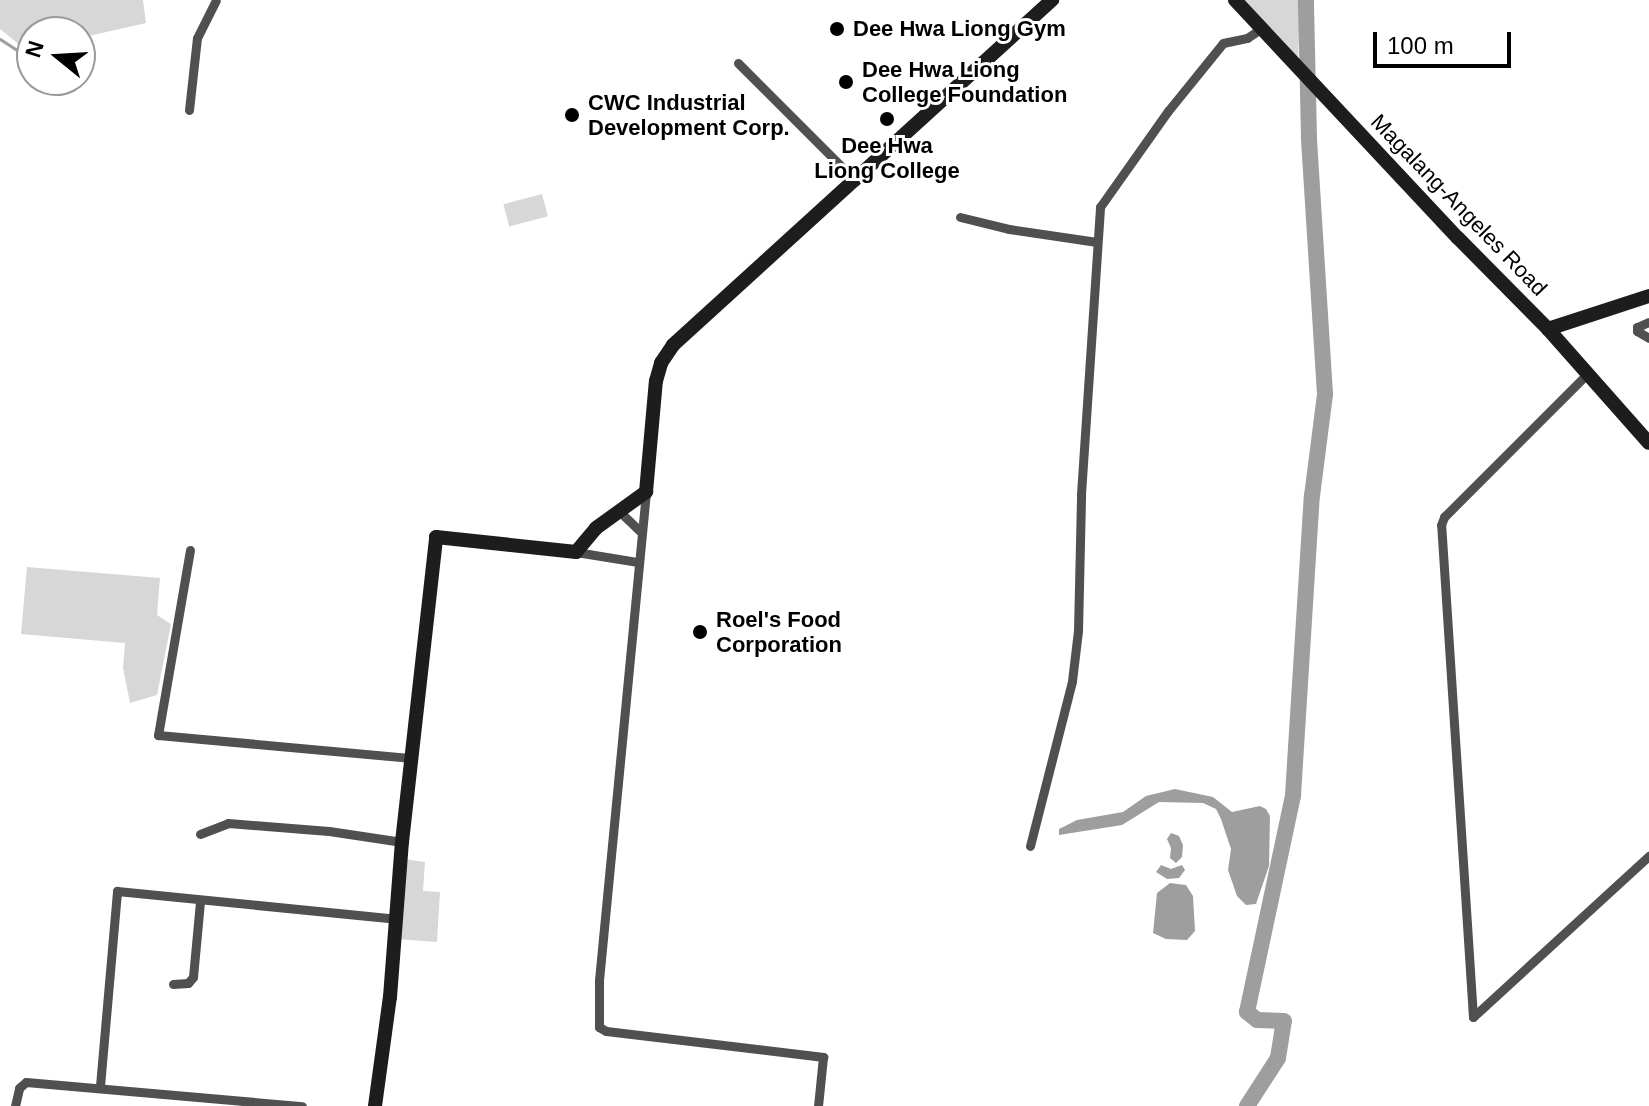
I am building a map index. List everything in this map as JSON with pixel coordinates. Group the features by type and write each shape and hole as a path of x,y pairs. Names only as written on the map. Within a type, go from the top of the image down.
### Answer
{"street":[{"path":"189,110 197,38 216,0"},
{"path":"818,1106 823,1057 606,1031 599,1027 599,981 656,381 661,363 673,345 1052,0"},
{"name":"Magalang-Angeles Road","path":"1235,0 1458,238 1550,331 1649,443"},
{"path":"1030,846 1072,681 1078,631 1081,494 1101,205 1168,111 1223,43 1247,38 1262,28"},
{"path":"738,63 856,181"},
{"path":"960,217 1097,242"},
{"path":"1550,331 1649,299"},
{"path":"1649,322 1637,327 1637,331 1649,338"},
{"path":"1586,375 1444,517 1441,525 1473,1017 1649,856"},
{"path":"576,552 596,528 646,492"},
{"path":"619,511 641,532"},
{"path":"375,1106 390,997 402,842 436,537 638,562"},
{"path":"190,550 158,735 412,758"},
{"path":"200,834 218,825 235,823 402,842"},
{"path":"100,1086 117,891 396,919"},
{"path":"173,984 188,983 193,977 200,901"},
{"path":"15,1106 19,1088 26,1082 100,1086 302,1106"}],"shaded area":[{"path":"0,0 143,0 146,23 96,34 96,16 16,16 16,42 0,29"},
{"path":"1241,0 1300,0 1298,60"},
{"path":"542,194 548,216 509,227 503,204"},
{"path":"27,567 160,578 157,615 171,624 157,695 130,703 123,668 125,643 21,634"},
{"path":"1175,789 1213,797 1232,812 1260,806 1266,809 1270,816 1269,866 1256,904 1246,905 1237,896 1228,870 1231,849 1221,819 1216,809 1203,803 1159,802 1122,825 1059,835 1059,829 1077,820 1123,812 1146,796"},
{"path":"1171,833 1179,836 1183,845 1182,857 1176,863 1170,858 1171,848 1167,839"},
{"path":"404,859 425,862 423,891 440,892 437,942 396,939"},
{"path":"1161,865 1171,869 1182,865 1185,870 1179,878 1167,879 1156,872"},
{"path":"1170,883 1186,885 1193,896 1195,931 1187,940 1166,939 1153,933 1157,893"}],"waterway":[{"path":"1247,1106 1278,1058 1284,1021 1257,1020 1247,1012 1293,795 1312,496 1325,394 1309,137 1306,0"},
{"path":"0,39 16,50"}],"place":[{"name":"Dee Hwa Liong Gym","path":"837,29"},
{"name":"Dee Hwa Liong College Foundation","path":"846,82"},
{"name":"CWC Industrial Development Corp.","path":"572,115"},
{"name":"Dee Hwa Liong College","path":"887,119"},
{"name":"Roel's Food Corporation","path":"700,632"}]}
